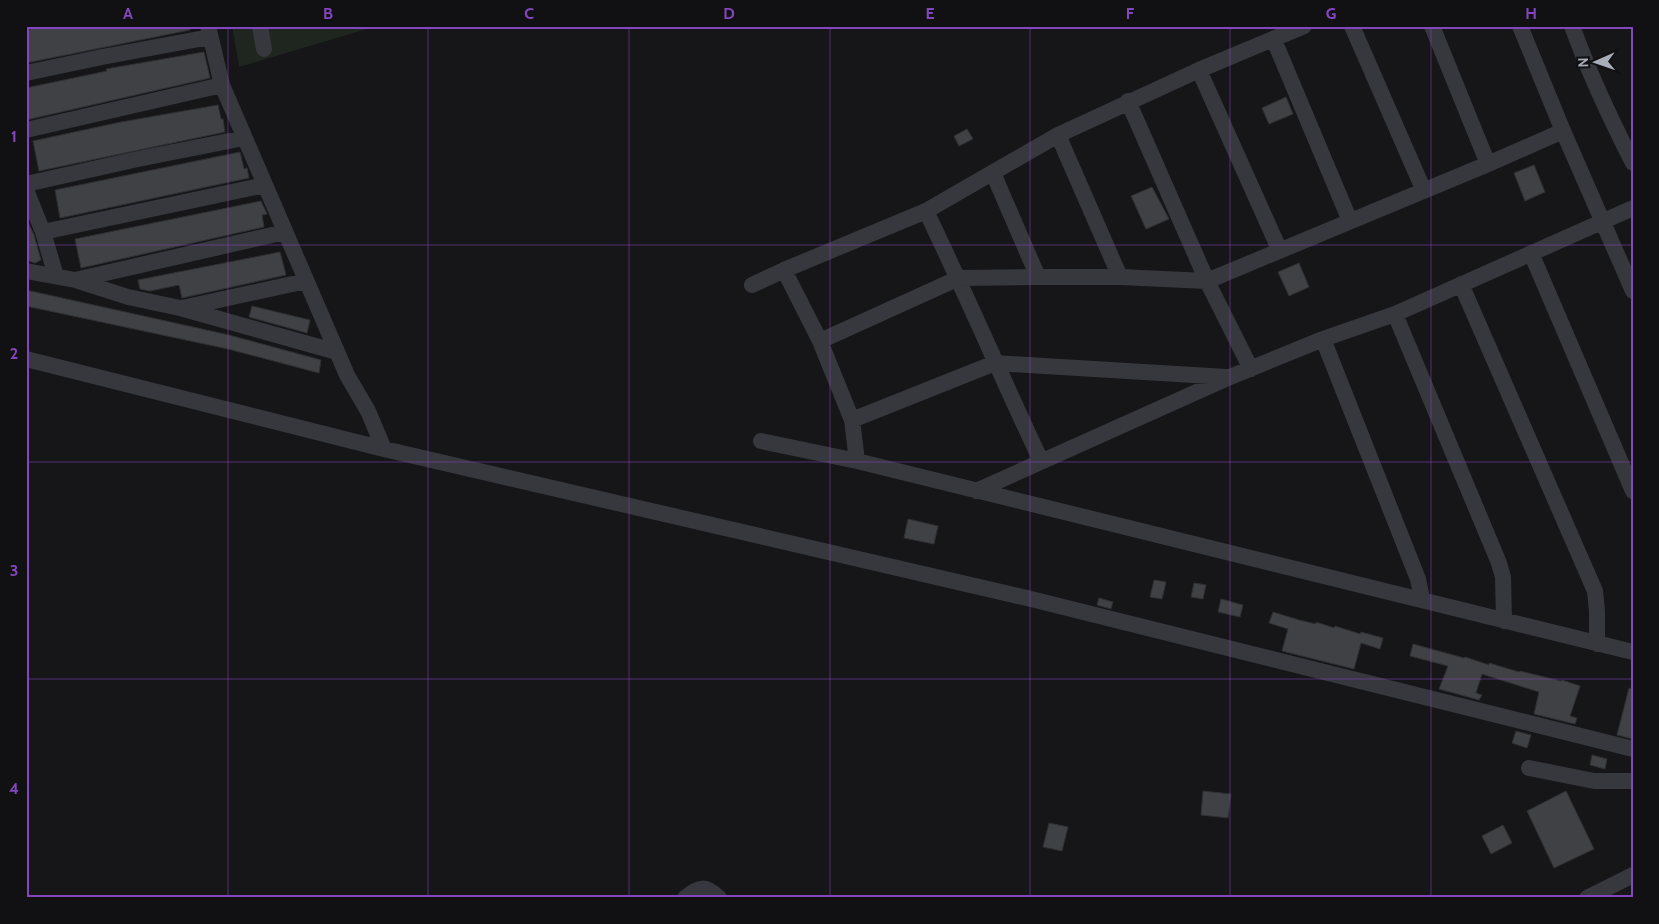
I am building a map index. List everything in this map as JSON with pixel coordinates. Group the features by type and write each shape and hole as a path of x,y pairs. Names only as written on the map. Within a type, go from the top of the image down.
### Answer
{"street":[{"path":"260,26 264,49"},
{"path":"752,285 926,211 1058,135 1128,101 1304,26"},
{"path":"1352,26 1424,191"},
{"path":"1432,26 1488,164"},
{"path":"1520,26 1563,131 1633,291"},
{"path":"1572,26 1606,111 1633,163"},
{"path":"26,73 209,31 222,85 244,138 347,375 368,411 384,449"},
{"path":"1274,40 1350,221"},
{"path":"1199,70 1280,251"},
{"path":"26,130 222,85"},
{"path":"1128,101 1207,282 1252,369"},
{"path":"820,341 959,278 1120,278 1207,282 1563,131"},
{"path":"1058,135 1120,278"},
{"path":"26,184 138,158 244,138"},
{"path":"993,173 1038,277"},
{"path":"43,232 265,185"},
{"path":"26,190 43,232 56,276"},
{"path":"976,491 1230,377 1323,339 1395,314 1633,208"},
{"path":"926,211 959,278 995,363 1041,461"},
{"path":"75,280 285,232"},
{"path":"1531,253 1633,491"},
{"path":"784,270 820,341 852,420 857,461"},
{"path":"26,272 75,280 128,297 180,308 337,352"},
{"path":"180,308 306,281"},
{"path":"1461,284 1595,591 1597,644"},
{"path":"1395,314 1499,563 1503,577 1504,621"},
{"path":"1323,339 1418,579 1422,599"},
{"path":"26,359 384,449 1028,598 1633,750"},
{"path":"852,420 995,363 1230,377"},
{"path":"761,441 857,461 1633,652"},
{"path":"1529,768 1594,781 1633,781"},
{"path":"1587,898 1617,891 1633,875"},
{"path":"691,894 710,889 719,898"}],"shaded area":[{"path":"232,26 377,26 239,67"}],"building":[{"path":"46,26 190,26 190,30 26,63 26,30"},
{"path":"204,52 210,78 26,120 26,88 107,71 106,69"},
{"path":"1286,97 1293,114 1269,124 1262,108"},
{"path":"218,105 225,132 39,171 33,141 121,122"},
{"path":"967,129 973,139 959,146 954,136"},
{"path":"240,152 244,169 247,168 249,178 60,218 55,190"},
{"path":"1534,165 1545,192 1525,201 1514,173"},
{"path":"1152,187 1169,219 1146,229 1131,196"},
{"path":"261,201 267,214 262,215 264,227 81,268 75,239"},
{"path":"26,218 34,235 41,260 35,263 29,261 26,253"},
{"path":"280,252 286,275 182,298 179,285 150,291 140,289 138,280"},
{"path":"1299,263 1309,287 1289,296 1278,272"},
{"path":"26,290 229,335 321,360 319,373 228,349 26,306"},
{"path":"252,306 310,320 307,333 249,317"},
{"path":"908,519 938,526 934,544 904,538"},
{"path":"1154,580 1166,582 1162,599 1150,597"},
{"path":"1194,583 1206,585 1203,599 1191,597"},
{"path":"1099,598 1113,602 1111,609 1097,605"},
{"path":"1221,599 1243,605 1240,617 1218,612"},
{"path":"1273,612 1299,620 1316,624 1316,622 1334,628 1335,626 1360,634 1361,632 1383,638 1380,649 1361,643 1354,669 1282,651 1288,629 1269,623"},
{"path":"1413,644 1489,665 1489,663 1580,686 1570,716 1577,718 1575,724 1534,714 1539,692 1482,674 1476,693 1482,695 1479,700 1439,689 1448,666 1410,656"},
{"path":"1629,688 1633,689 1633,739 1617,735"},
{"path":"1516,731 1531,735 1527,748 1512,743"},
{"path":"1592,755 1607,759 1605,769 1590,765"},
{"path":"1203,791 1231,794 1228,818 1201,815"},
{"path":"1566,791 1594,849 1554,868 1527,811"},
{"path":"1049,823 1068,827 1062,851 1043,847"},
{"path":"1503,825 1512,843 1491,854 1482,836"}]}
